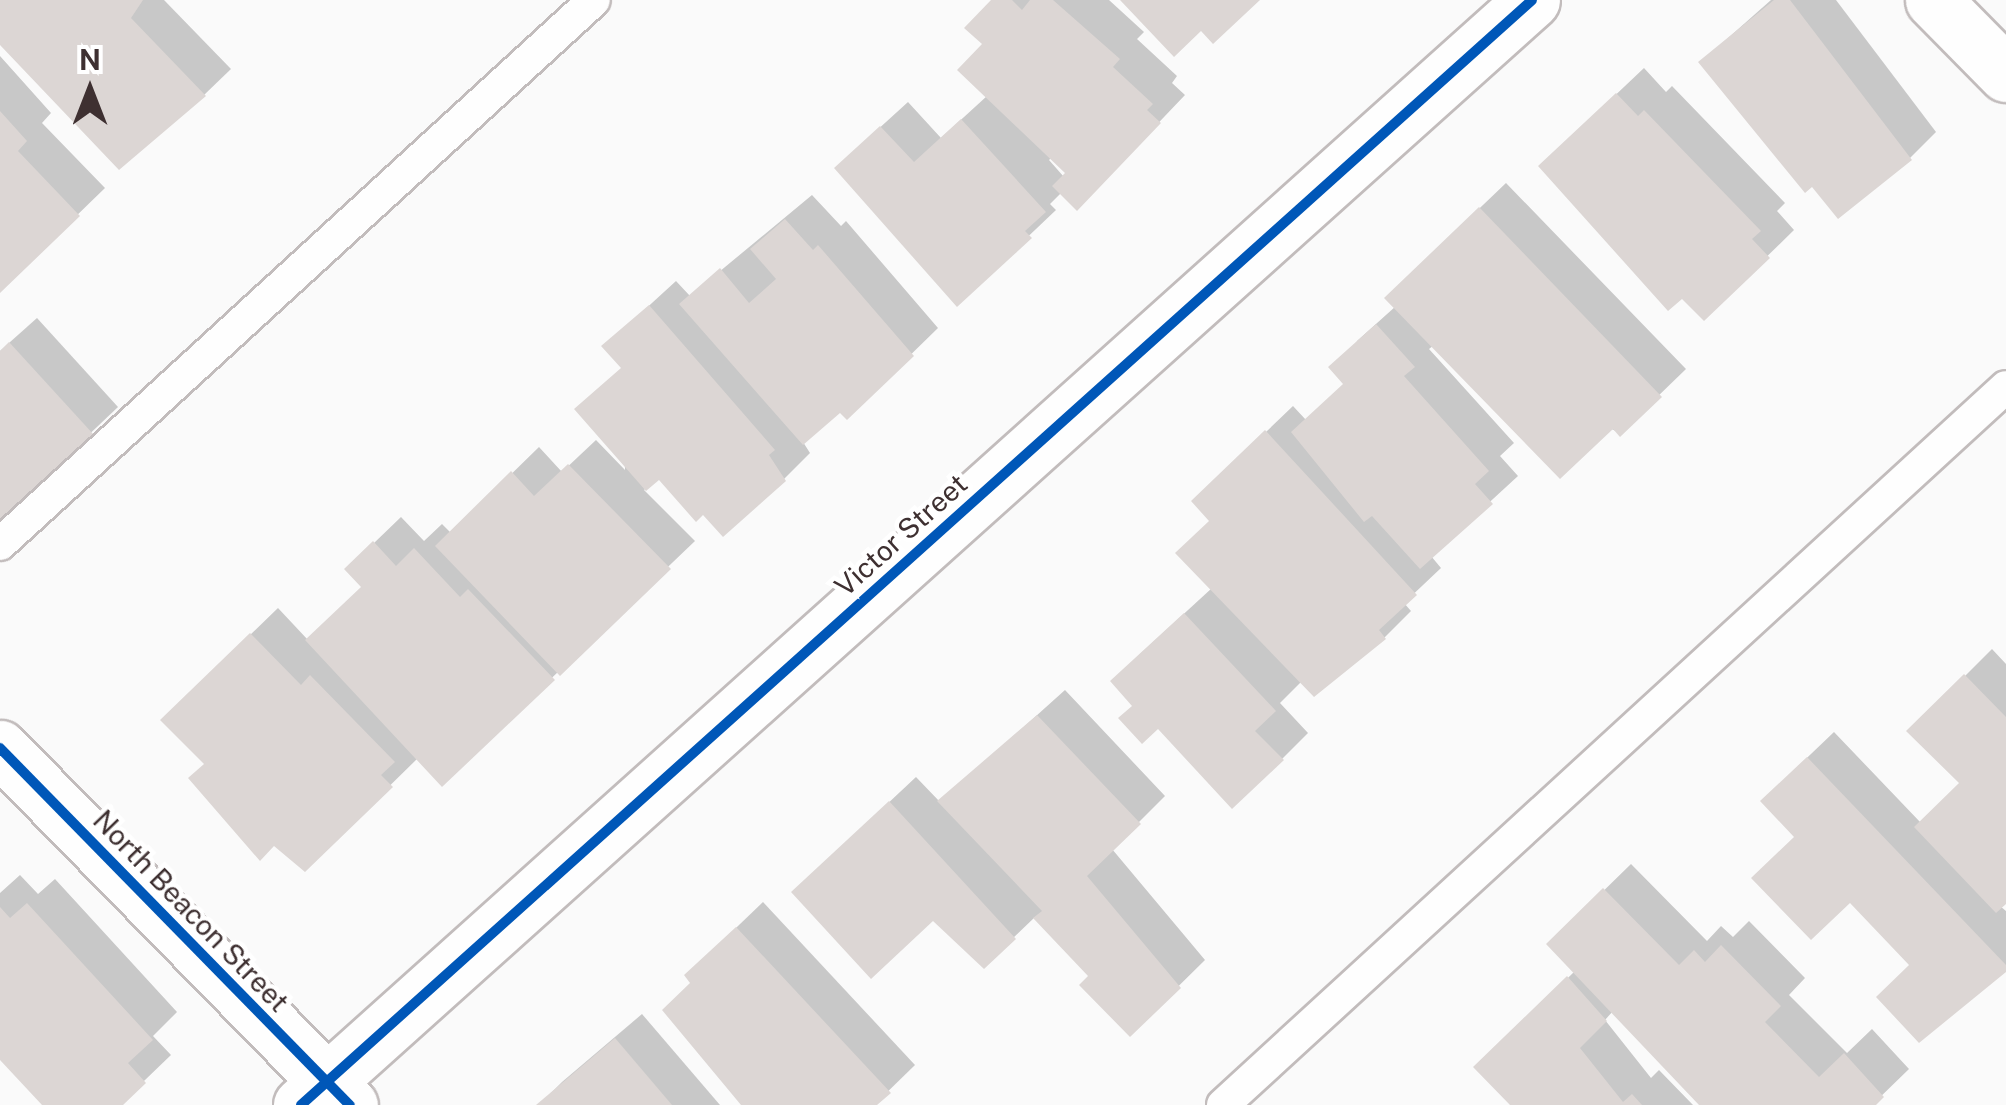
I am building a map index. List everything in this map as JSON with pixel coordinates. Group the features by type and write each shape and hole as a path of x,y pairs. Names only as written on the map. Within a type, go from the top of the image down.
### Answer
{"street":[{"name":"Victor Street","path":"325,1097 1532,0"},
{"path":"1933,0 2006,74"},
{"name":"North Beacon Street","path":"0,748 325,1097"}],"lane":[{"path":"0,544 594,0"},
{"path":"1224,1105 2006,387"}],"building":[{"path":"0,0 143,0 131,18 206,96 119,170 0,45"},
{"path":"991,0 1012,0 1022,10 1030,0 1053,0 1120,59 1113,67 1153,104 1147,110 1161,123 1077,211 1052,186 1065,173 957,70 982,44 964,28"},
{"path":"1120,0 1260,0 1213,44 1201,31 1174,57"},
{"path":"1774,0 1790,0 1912,160 1838,219 1812,187 1805,193 1698,62"},
{"path":"1616,93 1638,116 1644,110 1761,231 1752,239 1770,258 1704,321 1682,299 1668,311 1538,166"},
{"path":"0,111 27,141 18,151 80,216 0,293"},
{"path":"961,119 1046,212 1025,231 1032,238 957,307 834,168 880,126 914,162"},
{"path":"1479,207 1662,397 1620,437 1613,429 1560,479 1384,298"},
{"path":"785,219 813,250 818,245 914,356 847,420 840,413 803,445 679,304 720,268 749,303 776,279 750,249"},
{"path":"649,305 775,450 769,455 786,481 723,537 703,515 696,522 659,480 646,491 574,409 621,368 601,346"},
{"path":"1376,324 1415,367 1404,376 1489,471 1475,484 1493,504 1420,569 1372,516 1364,522 1291,432 1343,384 1328,367"},
{"path":"9,342 94,435 0,523 0,351"},
{"path":"1265,430 1417,595 1379,630 1386,639 1314,697 1175,553 1209,521 1191,501"},
{"path":"568,464 671,569 560,676 435,546 511,471 534,496"},
{"path":"373,541 396,566 414,548 460,597 468,589 555,680 442,787 305,640 361,587 344,569"},
{"path":"1184,613 1276,711 1255,731 1284,760 1232,809 1158,729 1142,744 1118,718 1132,706 1110,681"},
{"path":"250,633 301,685 310,675 395,762 381,775 393,787 305,872 274,846 260,861 188,778 204,764 160,720"},
{"path":"1964,674 2006,717 2006,904 1996,913 1914,827 1959,783 1906,731"},
{"path":"1037,715 1141,824 1087,876 1181,988 1130,1037 1079,985 1088,976 1033,918 1042,911 937,801"},
{"path":"1807,757 2006,965 2006,972 1919,1043 1876,997 1909,965 1850,903 1811,940 1751,878 1794,837 1760,801"},
{"path":"889,801 1016,939 984,969 933,921 871,979 791,892"},
{"path":"1603,888 1679,965 1694,950 1705,962 1721,945 1781,1006 1765,1022 1819,1077 1844,1053 1884,1097 1876,1105 1699,1105 1546,944"},
{"path":"27,903 153,1040 128,1063 146,1083 123,1105 42,1105 0,1060 0,907 10,918"},
{"path":"736,927 891,1093 877,1105 741,1105 662,1010 690,983 684,975"},
{"path":"1567,976 1607,1021 1580,1048 1623,1102 1632,1094 1642,1105 1510,1105 1473,1067"},
{"path":"615,1038 672,1105 536,1105"}],"cycle path":[{"path":"301,1105 1532,0"},
{"path":"0,748 350,1105"}]}
